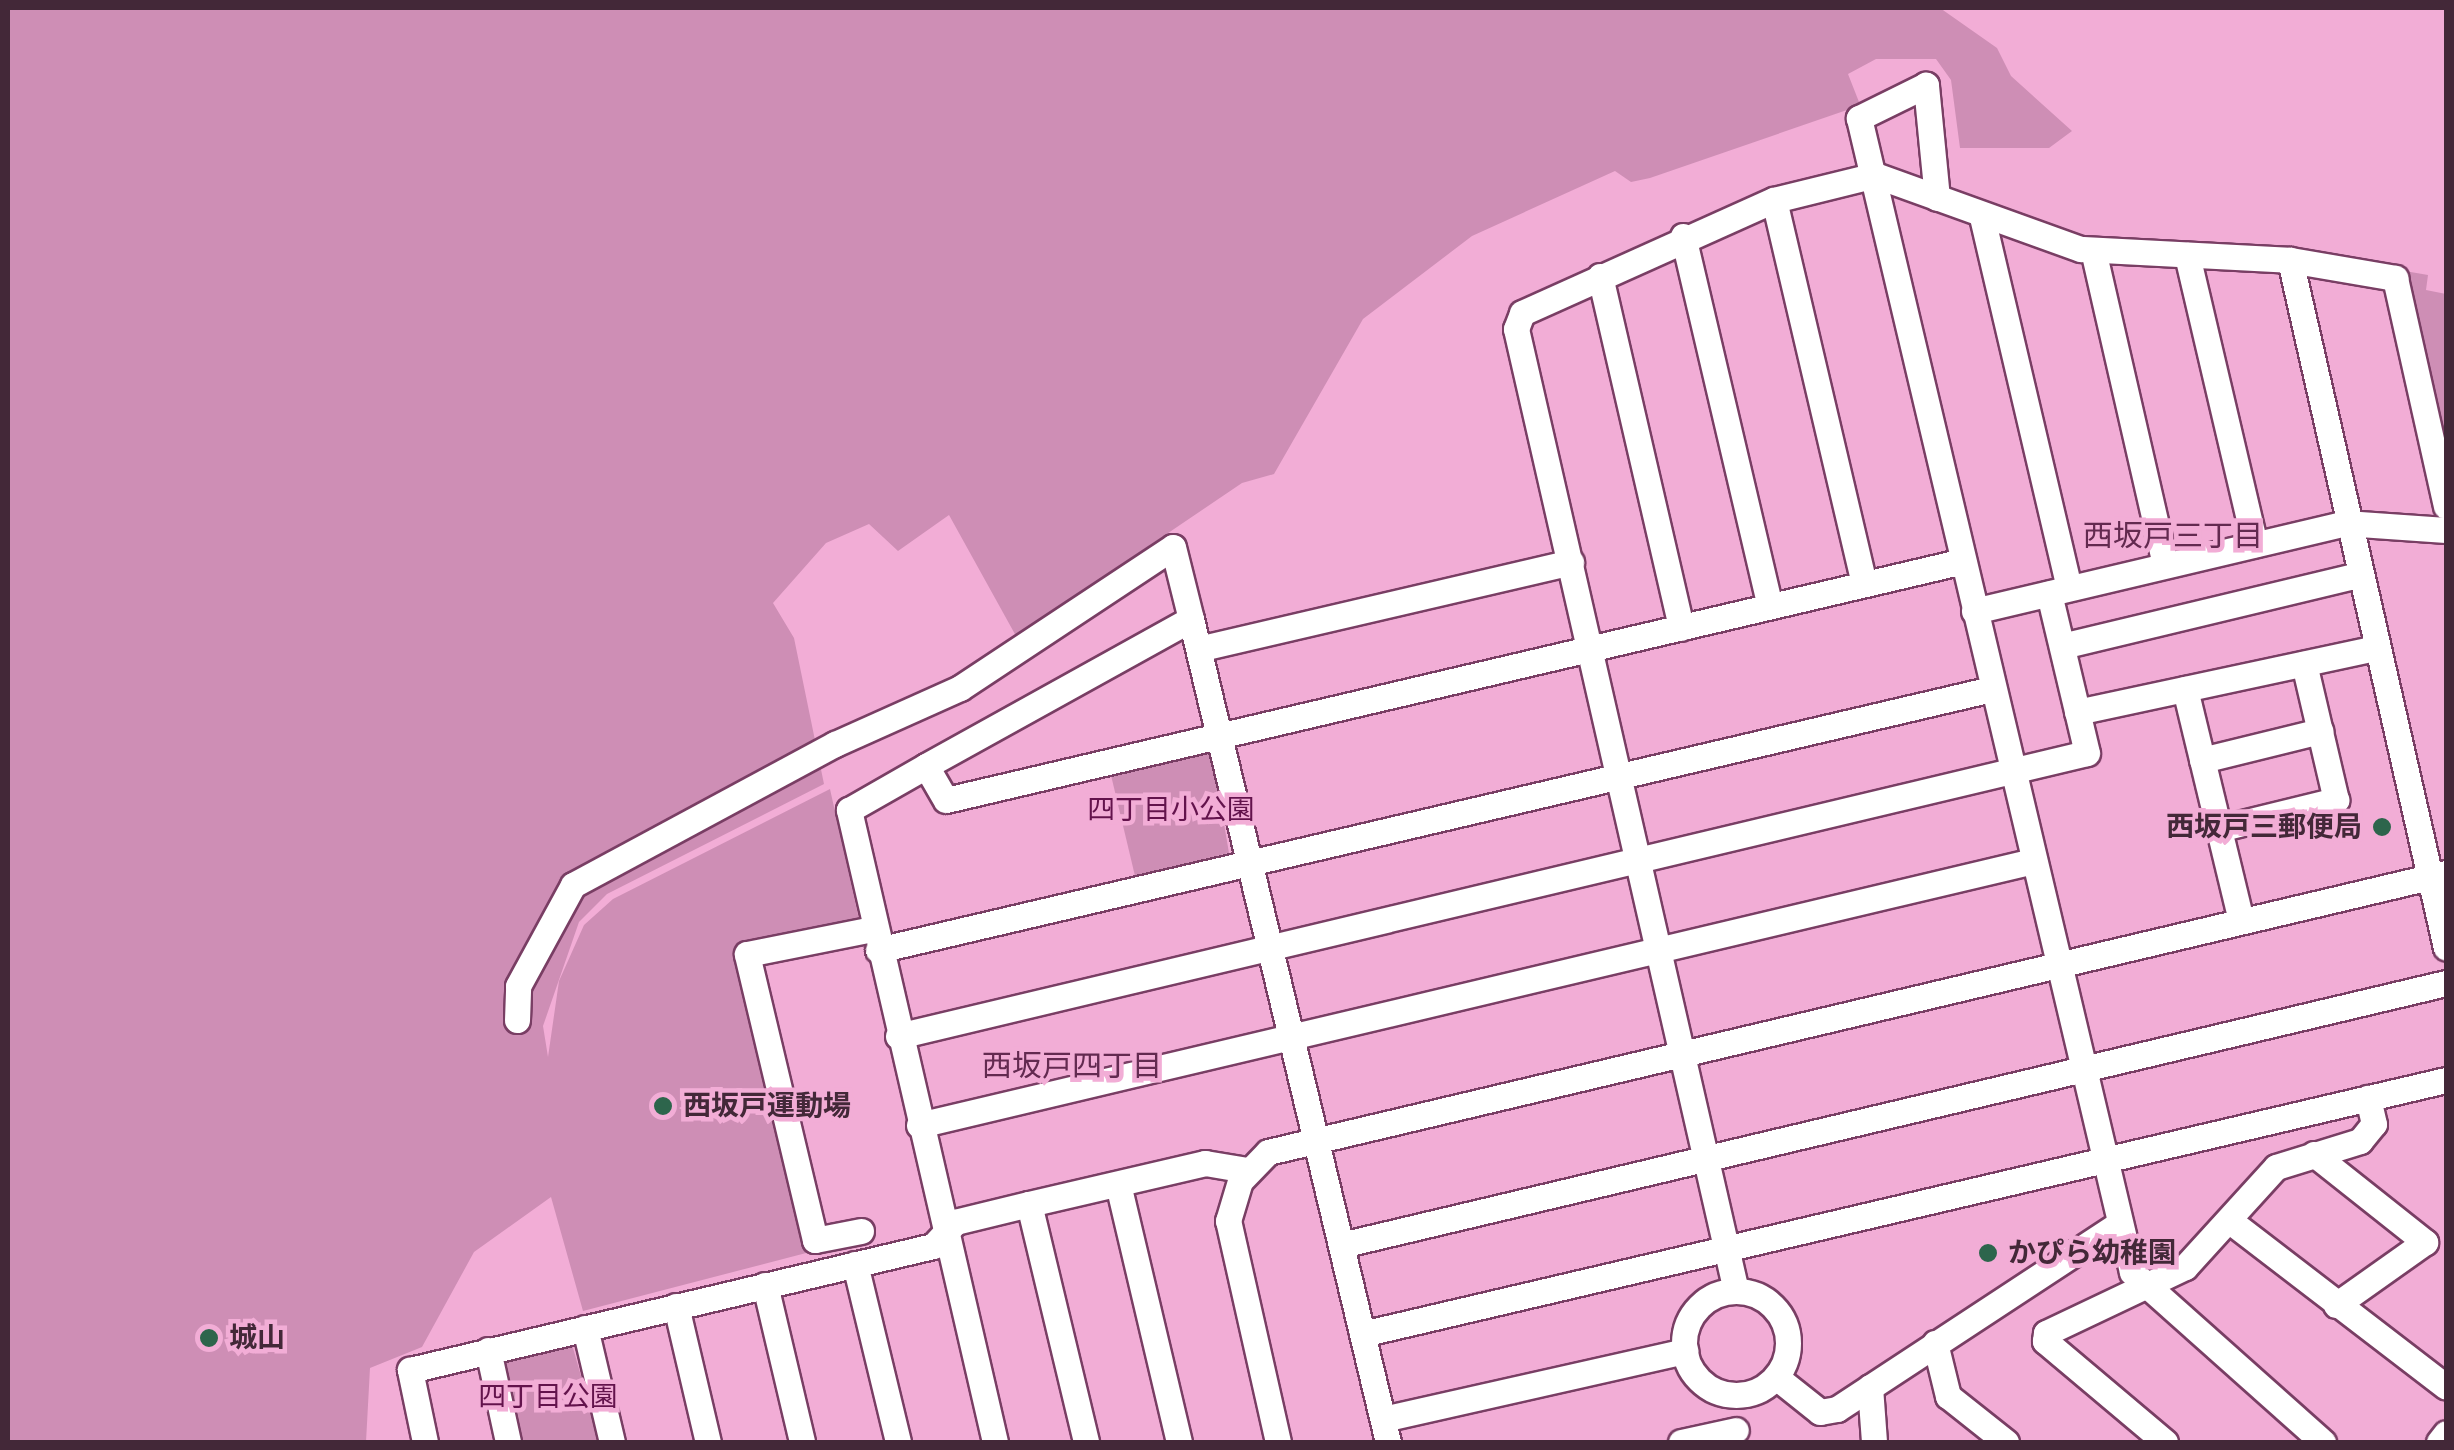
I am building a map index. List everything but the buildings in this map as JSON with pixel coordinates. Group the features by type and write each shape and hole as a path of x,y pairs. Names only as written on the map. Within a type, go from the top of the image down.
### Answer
{"street":[{"path":"1937,198 1926,85 1858,118 1875,175 2011,773 2119,1224 2141,1289 2322,1442"},
{"path":"1736,1290 1732,1248 1515,321 1684,236 1774,200 1875,175 1982,217 2093,250 2290,260 2395,278 2446,506"},
{"path":"1774,200 1864,584"},
{"path":"898,1036 2087,753 2062,646 2059,590 1982,217"},
{"path":"1684,236 1770,606"},
{"path":"2093,250 2165,565"},
{"path":"2187,255 2255,544"},
{"path":"2290,260 2345,523 2438,874 2446,948"},
{"path":"1600,276 1682,628"},
{"path":"1974,611 2345,523 2446,530"},
{"path":"516,1020 518,986 573,885 835,744 960,688 1164,546 1178,554 1191,619 1202,648 1313,1139 1385,1431 1685,1352"},
{"path":"926,766 946,800 1220,739 1962,560"},
{"path":"1202,648 1571,562"},
{"path":"2062,646 2358,575"},
{"path":"996,1442 846,814 1191,619"},
{"path":"2077,712 2376,648"},
{"path":"2218,829 2336,800 2304,664"},
{"path":"861,1231 816,1240 747,954 875,939 1250,861 1992,689"},
{"path":"2185,689 2241,920"},
{"path":"2202,760 2320,731"},
{"path":"919,1125 2033,861"},
{"path":"1278,1442 1228,1220 1248,1170 1268,1152 1684,1046 2438,874"},
{"path":"1341,1245 2446,984"},
{"path":"1362,1334 2446,1080"},
{"path":"2164,1442 2044,1341 2190,1263 2276,1167 2369,1132 2368,1098"},
{"path":"2314,1154 2425,1242 2336,1305"},
{"path":"916,1228 944,1228 955,1222 1205,1164 1248,1170"},
{"path":"1118,1184 1179,1442"},
{"path":"1029,1204 1086,1442"},
{"path":"2230,1221 2446,1387"},
{"path":"1776,1378 1820,1412 1870,1387 2119,1224"},
{"path":"424,1442 410,1370 933,1246 944,1228"},
{"path":"855,1264 898,1442"},
{"path":"765,1285 802,1442"},
{"path":"1736,1290 1760,1296 1782,1319 1787,1350 1776,1378 1731,1394 1701,1380 1685,1352 1694,1313 1736,1290"},
{"path":"676,1306 708,1442"},
{"path":"585,1328 612,1442"},
{"path":"1935,1343 1948,1396 2006,1442"},
{"path":"488,1350 508,1442"},
{"path":"1870,1387 1874,1442"},
{"path":"1681,1442 1736,1436 1731,1394"},
{"path":"2440,1442 2446,1433"}],"green space":[{"path":"8,8 1940,8 1997,48 2011,76 2072,131 2049,148 1960,148 1951,80 1936,59 1876,59 1848,74 1859,102 1847,110 1650,178 1631,182 1615,171 1472,236 1363,319 1274,474 1242,483 1016,636 949,515 898,551 869,524 826,543 773,603 794,638 824,784 607,894 579,922 543,1026 548,1057 559,981 584,925 613,899 830,789 860,924 740,948 810,1252 583,1311 551,1197 474,1252 422,1347 370,1368 366,1442 8,1442"},
{"path":"2399,270 2428,275 2426,290 2446,294 2446,469"},
{"name":"四丁目小公園","path":"1212,753 1229,853 1135,876 1110,771"},
{"name":"四丁目公園","path":"571,1341 600,1442 517,1442 502,1358"}],"place":[{"name":"西坂戸三郵便局","path":"2382,827"},
{"name":"西坂戸運動場","path":"663,1106"},
{"name":"かぴら幼稚園","path":"1988,1253"},
{"name":"城山","path":"209,1338"}],"district":[{"name":"西坂戸三丁目","path":"2173,536"},
{"name":"西坂戸四丁目","path":"1072,1066"}]}
